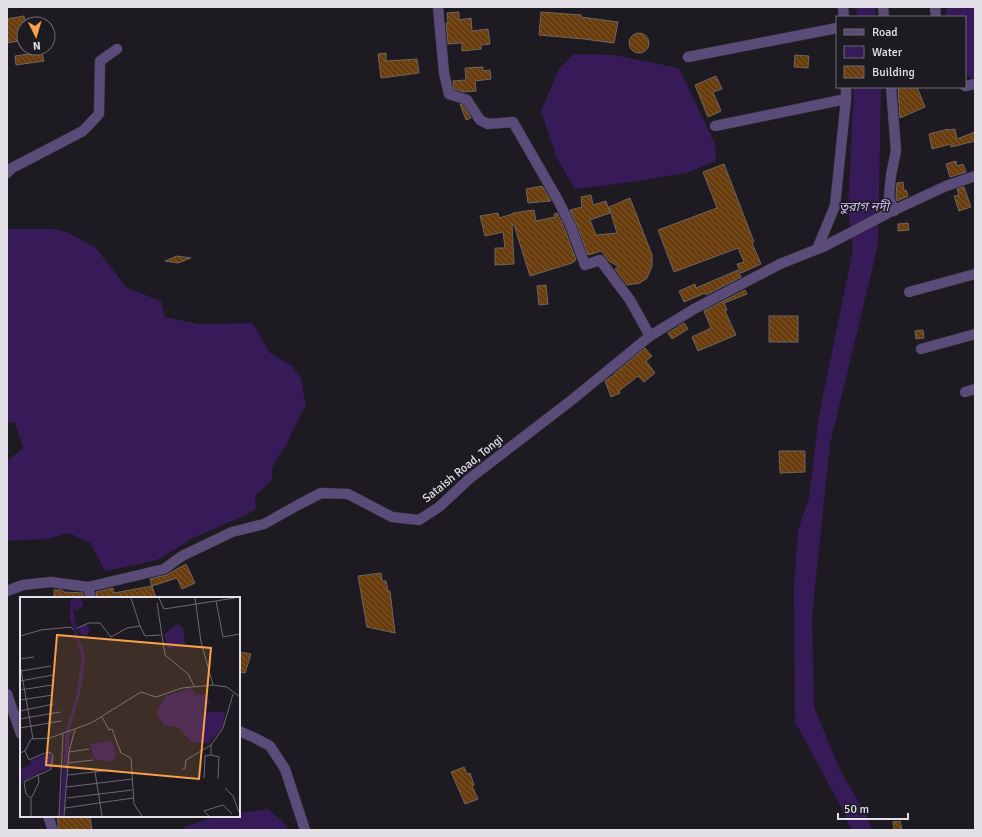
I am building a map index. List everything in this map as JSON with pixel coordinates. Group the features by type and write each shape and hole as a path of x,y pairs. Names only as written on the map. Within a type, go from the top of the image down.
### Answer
{"street":[{"path":"438,7 444,73 449,94 467,100 480,120 488,124 513,122 559,202 585,265 600,260 630,300 650,336"},
{"path":"688,57 836,28"},
{"path":"7,173 12,168 83,131 99,114 100,61 117,49"},
{"path":"821,247 835,206 846,88"},
{"path":"891,88 896,151 891,175 889,197 892,212"},
{"path":"715,126 846,99"},
{"name":"Sataish Road, Tongi","path":"7,591 23,585 51,582 88,587 164,568 182,556 232,532 264,524 321,493 348,494 392,517 419,520 439,508 469,479 579,395 650,336 719,296 780,264 821,247 946,186 975,176"},
{"path":"909,292 975,274"},
{"path":"921,349 975,334"},
{"path":"88,587 91,597"},
{"path":"7,694 20,731"},
{"path":"240,731 270,746 285,769 305,830"},
{"path":"48,817 53,830"}],"water":[{"path":"856,7 875,7 876,16 857,16"},
{"path":"947,7 975,7 975,78 973,79 966,74 966,16 945,16"},
{"path":"574,54 615,55 679,68 715,144 716,161 686,173 575,189 557,158 541,111 559,69"},
{"name":"তুরাগ নদী","path":"854,88 881,88 878,245 830,444 812,616 814,707 840,770 866,814 872,830 851,830 845,814 795,722 794,588 798,530 809,498 819,415 853,250 848,208"},
{"path":"7,229 55,229 66,232 95,247 127,288 161,301 165,317 199,324 253,323 269,352 293,367 301,378 306,405 286,447 282,450 272,468 272,480 255,496 256,508 248,514 193,538 157,560 105,571 90,543 69,533 47,539 7,541 7,461 23,448 15,423 7,422"},
{"path":"268,809 287,826 288,830 179,830 208,819 240,817 240,813"}],"building":[{"path":"459,12 459,20 471,18 472,31 488,29 490,44 481,45 481,49 462,51 462,43 448,44 446,23 448,23 447,13"},
{"path":"541,12 581,15 581,17 618,22 614,43 539,35"},
{"path":"16,17 16,41 7,43 7,19"},
{"path":"639,33 646,36 649,43 646,50 639,53 632,50 629,43 632,36"},
{"path":"386,53 386,61 417,59 419,73 381,78 378,54"},
{"path":"795,55 809,56 808,68 794,67"},
{"path":"15,56 43,56 44,61 16,65"},
{"path":"483,67 483,71 490,70 491,79 475,81 476,91 464,92 454,89 453,81 466,80 465,68"},
{"path":"716,76 722,89 713,92 721,111 708,117 695,85"},
{"path":"898,88 917,88 925,107 900,118"},
{"path":"460,104 463,105 471,118 466,120"},
{"path":"948,129 955,129 957,139 975,132 975,141 951,147 951,144 932,149 929,134"},
{"path":"956,161 957,166 963,164 966,172 950,177 946,164"},
{"path":"724,164 761,264 741,273 737,264 744,262 738,248 674,272 658,230 717,208 703,172"},
{"path":"903,182 904,191 906,190 908,196 897,201 897,183"},
{"path":"542,186 551,201 528,203 526,189"},
{"path":"964,187 971,207 959,211 954,196 959,195 957,189"},
{"path":"591,195 593,205 606,201 610,213 590,220 596,235 617,233 609,207 630,198 652,255 652,266 647,278 640,283 627,285 615,269 619,267 609,261 601,251 588,255 570,210 582,207 581,197"},
{"path":"534,210 536,221 555,217 554,214 557,213 576,260 572,263 530,276 514,225 512,225 514,264 495,265 495,248 505,248 503,232 485,236 480,216 498,213 499,218 513,213"},
{"path":"908,223 909,230 898,231 898,224"},
{"path":"177,256 191,258 178,263 165,261"},
{"path":"738,270 741,277 706,295 705,293 684,302 679,291 695,284 696,288"},
{"path":"546,285 548,304 539,305 537,286"},
{"path":"745,290 747,294 724,303 727,310 725,311 736,335 698,351 692,337 711,328 704,311"},
{"path":"769,316 798,316 798,342 769,342"},
{"path":"684,323 688,329 672,339 668,333"},
{"path":"923,330 924,338 916,339 915,331"},
{"path":"645,348 652,356 646,361 655,373 644,382 638,376 619,391 620,393 611,397 605,381"},
{"path":"779,451 805,451 805,472 780,473"},
{"path":"186,564 195,583 182,589 177,578 152,586 150,579 166,575"},
{"path":"381,573 382,581 386,581 388,591 390,591 395,633 367,627 358,576"},
{"path":"152,586 156,597 97,597 96,592 113,588 114,593"},
{"path":"54,590 83,593 83,597 54,597"},
{"path":"240,652 251,654 245,673 240,672"},
{"path":"464,767 467,774 470,773 474,785 472,786 478,799 465,804 451,772"},
{"path":"57,817 90,817 92,830 59,830"},
{"path":"900,821 902,830 894,830 893,822"}]}
